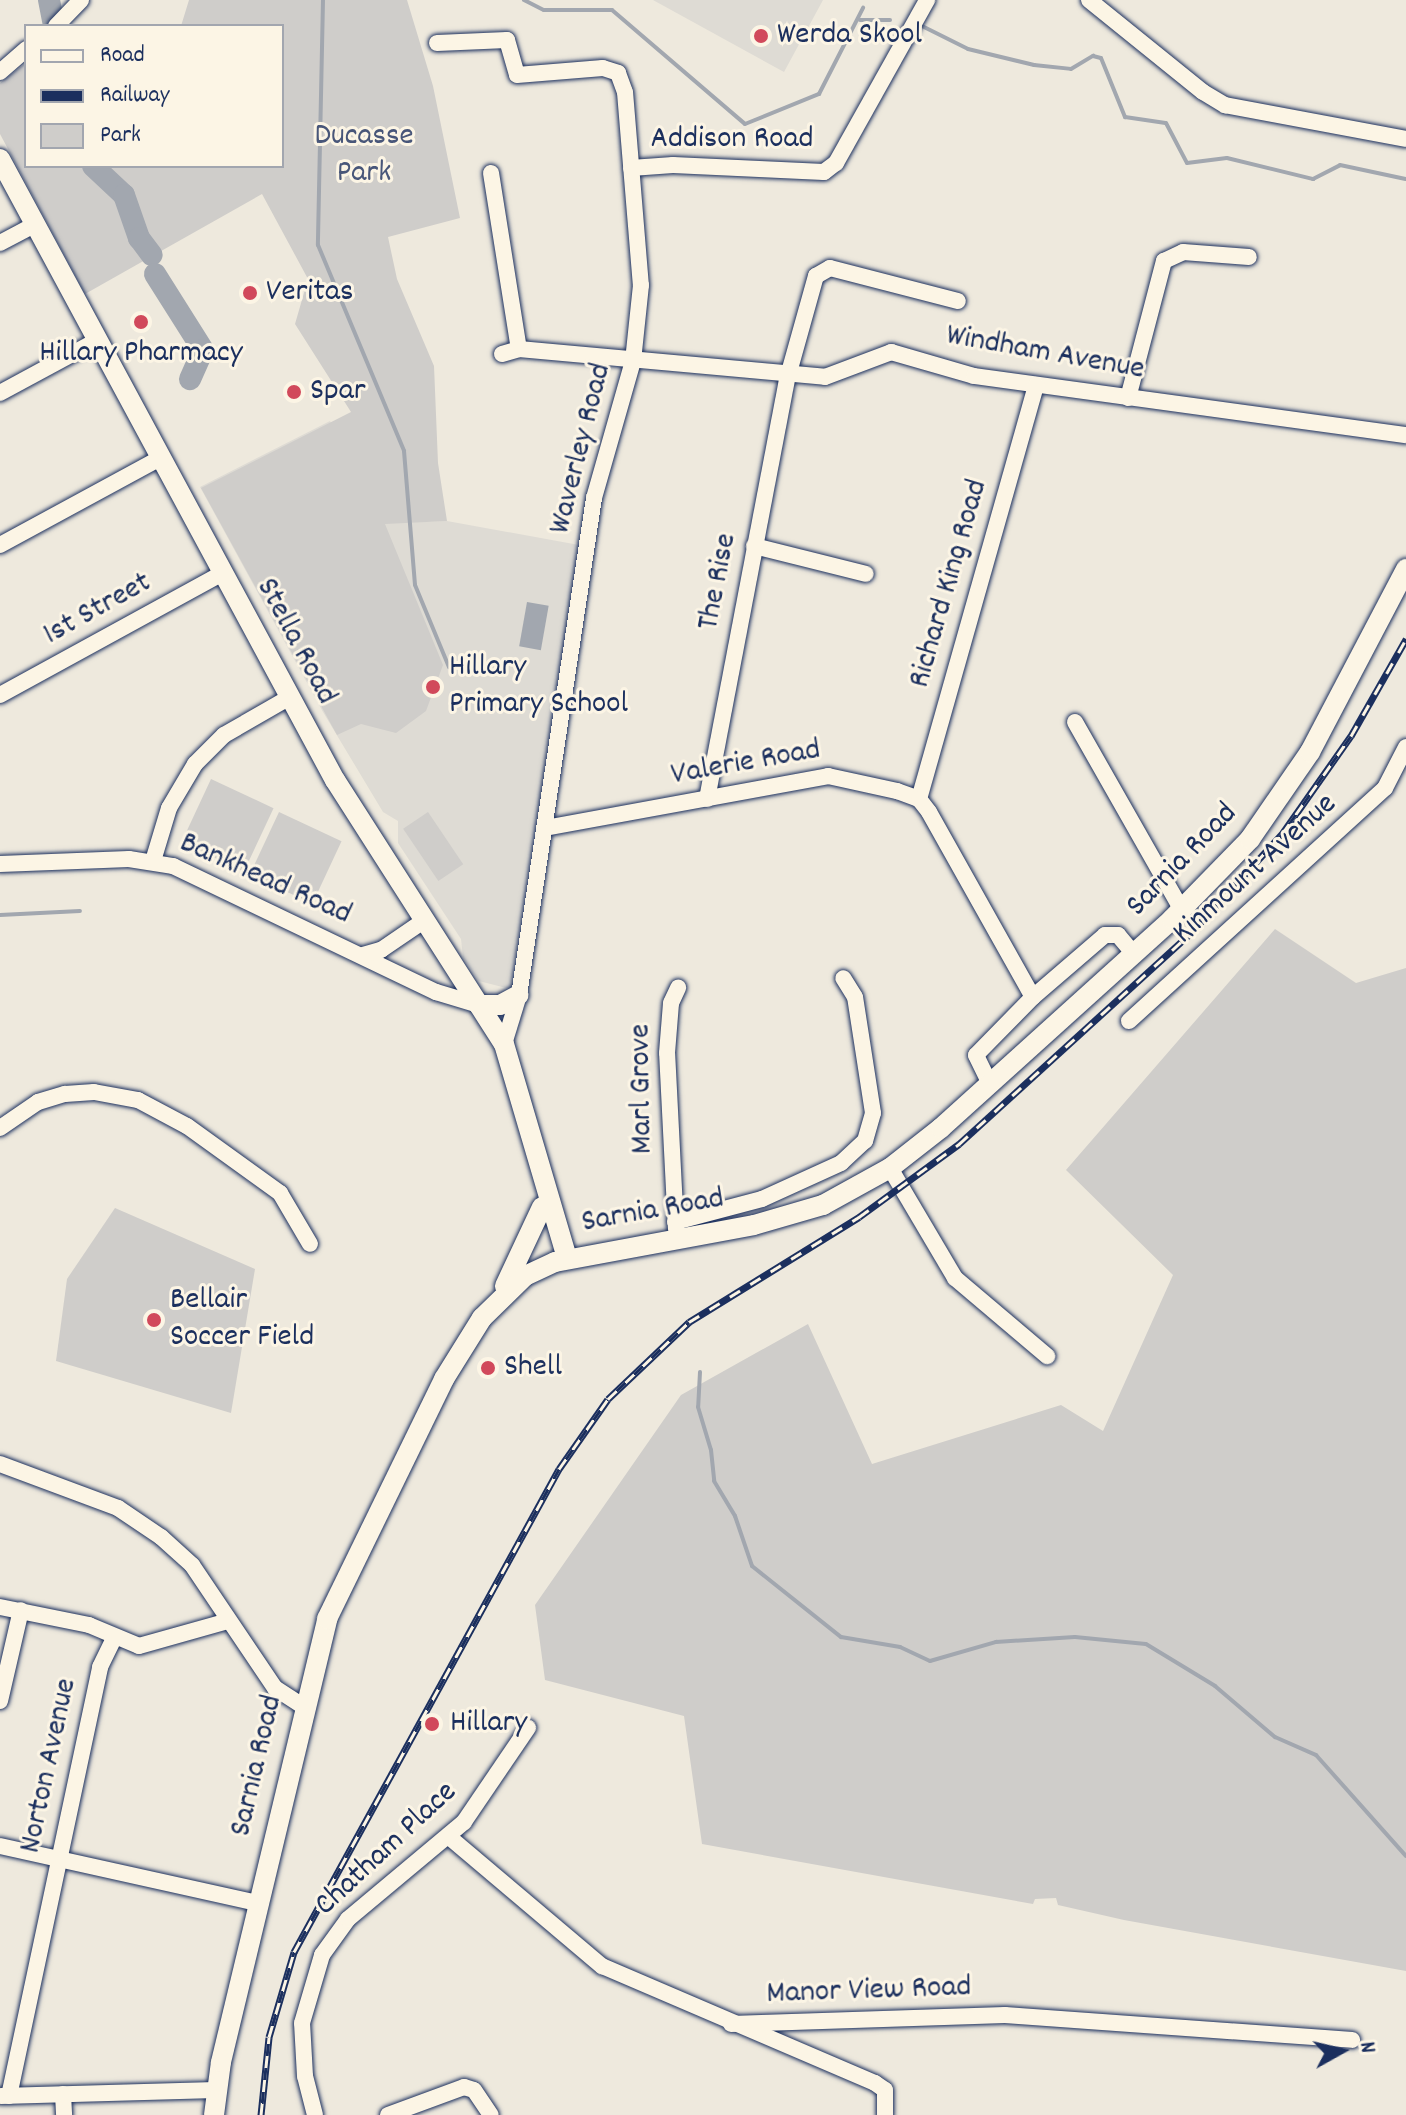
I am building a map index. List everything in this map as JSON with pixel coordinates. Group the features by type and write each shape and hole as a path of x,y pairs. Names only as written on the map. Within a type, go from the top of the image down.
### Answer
{"main road":[{"name":"Stella Road","path":"0,159 335,780 504,1044 537,1151 561,1260"},
{"name":"Sarnia Road","path":"214,2115 216,2090 257,1903 303,1706 327,1619 444,1379 497,1300 525,1276 561,1260 676,1230 799,1214 890,1168 990,1084 1134,954 1182,910 1250,839 1289,785 1406,569"},
{"path":"479,1005 500,1005 519,995"},
{"name":"Stella Road","path":"537,1151 542,1207 561,1260"},
{"path":"497,1300 542,1207"}],"street":[{"path":"60,23 81,0"},
{"name":"Addison Road","path":"631,168 673,165 824,172 836,163 927,0"},
{"path":"1089,0 1203,92 1225,105 1406,139"},
{"name":"Waverley Road","path":"437,43 507,40 517,75 613,69 625,92 641,285 633,361 594,498 519,995 504,1044"},
{"path":"0,72 24,51"},
{"path":"491,173 519,349 502,354"},
{"path":"0,243 36,224"},
{"path":"1128,398 1164,261 1183,252 1249,257"},
{"name":"The Rise","path":"707,799 788,376 821,269 958,301"},
{"path":"0,393 98,340"},
{"name":"Windham Avenue","path":"519,349 788,376 835,376 870,356 891,352 974,376 1406,435"},
{"name":"Richard King Road","path":"919,799 1036,385"},
{"path":"0,545 162,457"},
{"path":"754,546 866,574"},
{"name":"1st Street","path":"0,695 223,573"},
{"path":"153,861 169,808 195,764 224,735 290,697"},
{"path":"1075,722 1182,910"},
{"name":"Kinmount Avenue","path":"1129,1021 1385,788 1406,747"},
{"name":"Valerie Road","path":"545,828 828,776 858,779 919,799"},
{"path":"1385,788 1406,780"},
{"path":"919,799 1033,997"},
{"name":"Bankhead Road","path":"0,864 153,861 189,871 436,992 479,1005"},
{"name":"Bankhead Road","path":"363,955 381,950 425,920"},
{"path":"990,1084 976,1055 1033,997 1105,935 1118,935 1134,954"},
{"path":"676,1230 762,1199 841,1163 871,1132 855,997 843,978"},
{"name":"Marl Grove","path":"676,1230 667,1053 671,1003 678,988"},
{"path":"0,1128 38,1102 65,1094 94,1092 138,1100 187,1126 269,1184 293,1208 310,1244"},
{"path":"890,1168 955,1278 1047,1356"},
{"path":"0,1464 137,1519 192,1565 275,1688 303,1706"},
{"path":"0,1607 89,1625 129,1645 153,1644 228,1621"},
{"path":"0,1701 21,1610"},
{"name":"Norton Avenue","path":"4,2096 100,1667 114,1638"},
{"name":"Chatham Place","path":"315,2115 305,2076 302,2023 322,1955 348,1919 448,1836 489,1790 528,1728"},
{"name":"Manor View Road","path":"448,1836 591,1959 731,2024 800,2026 1005,2015 1352,2040"},
{"path":"0,1846 257,1903"},
{"path":"731,2024 875,2083 885,2090 885,2115"},
{"path":"388,2115 464,2087 474,2090 491,2115"},
{"path":"4,2096 216,2090"},
{"path":"63,2094 64,2115"}],"shaded area":[{"name":"Werda Skool","path":"653,0 823,0 784,72"},
{"name":"Hillary Primary School","path":"330,421 384,523 447,521 579,545 510,989 479,981 463,957 461,939 398,843 398,821 383,812 323,712 200,487"},
{"path":"527,602 549,606 541,650 519,646"}],"green space":[{"name":"Ducasse Park","path":"189,0 407,0 433,86 460,218 388,237 397,279 434,366 438,463 447,521 385,524 443,665 426,711 396,733 361,724 337,735 201,488 351,412 295,324 308,279 262,194 85,294 0,134 0,83 24,65 24,168 284,168 284,24 182,24"},
{"path":"211,779 274,808 244,872 181,842"},
{"path":"279,812 342,841 312,904 250,875"},
{"path":"428,812 463,864 438,881 403,829"},
{"path":"1275,929 1356,983 1406,968 1406,1971 1124,1920 1058,1905 1056,1898 1035,1899 1033,1904 702,1844 684,1716 545,1680 535,1605 681,1395 808,1324 872,1464 1061,1405 1103,1431 1173,1275 1066,1170"},
{"name":"Bellair Soccer Field","path":"115,1208 255,1269 231,1413 56,1361 67,1279"}],"waterway":[{"path":"49,0 54,24"},
{"path":"323,0 318,245 404,451 415,585 449,667"},
{"path":"524,0 544,10 612,10 745,124 819,94 863,8"},
{"path":"860,20 890,20"},
{"path":"922,26 968,49 1034,65 1071,69 1093,56 1101,58 1125,117 1166,123 1187,163 1227,158 1313,179 1340,165 1406,179"},
{"path":"95,168 124,195 139,238 152,255"},
{"path":"155,274 203,350 190,379"},
{"path":"0,915 80,911"},
{"path":"700,1372 698,1407 711,1450 714,1481 735,1516 752,1566 841,1637 900,1647 930,1661 996,1642 1075,1637 1146,1644 1215,1686 1275,1737 1316,1755 1406,1856"}],"railway":[{"path":"261,2115 269,2037 294,1952 559,1469 608,1399 689,1322 859,1217 959,1144 1190,934 1282,834 1351,736 1406,639"}],"place":[{"name":"Werda Skool","path":"761,36"},
{"name":"Veritas","path":"250,293"},
{"name":"Hillary Pharmacy","path":"141,322"},
{"name":"Spar","path":"294,392"},
{"name":"Hillary Primary School","path":"433,687"},
{"name":"Bellair Soccer Field","path":"154,1320"},
{"name":"Shell","path":"488,1368"},
{"name":"Hillary","path":"432,1724"}]}
